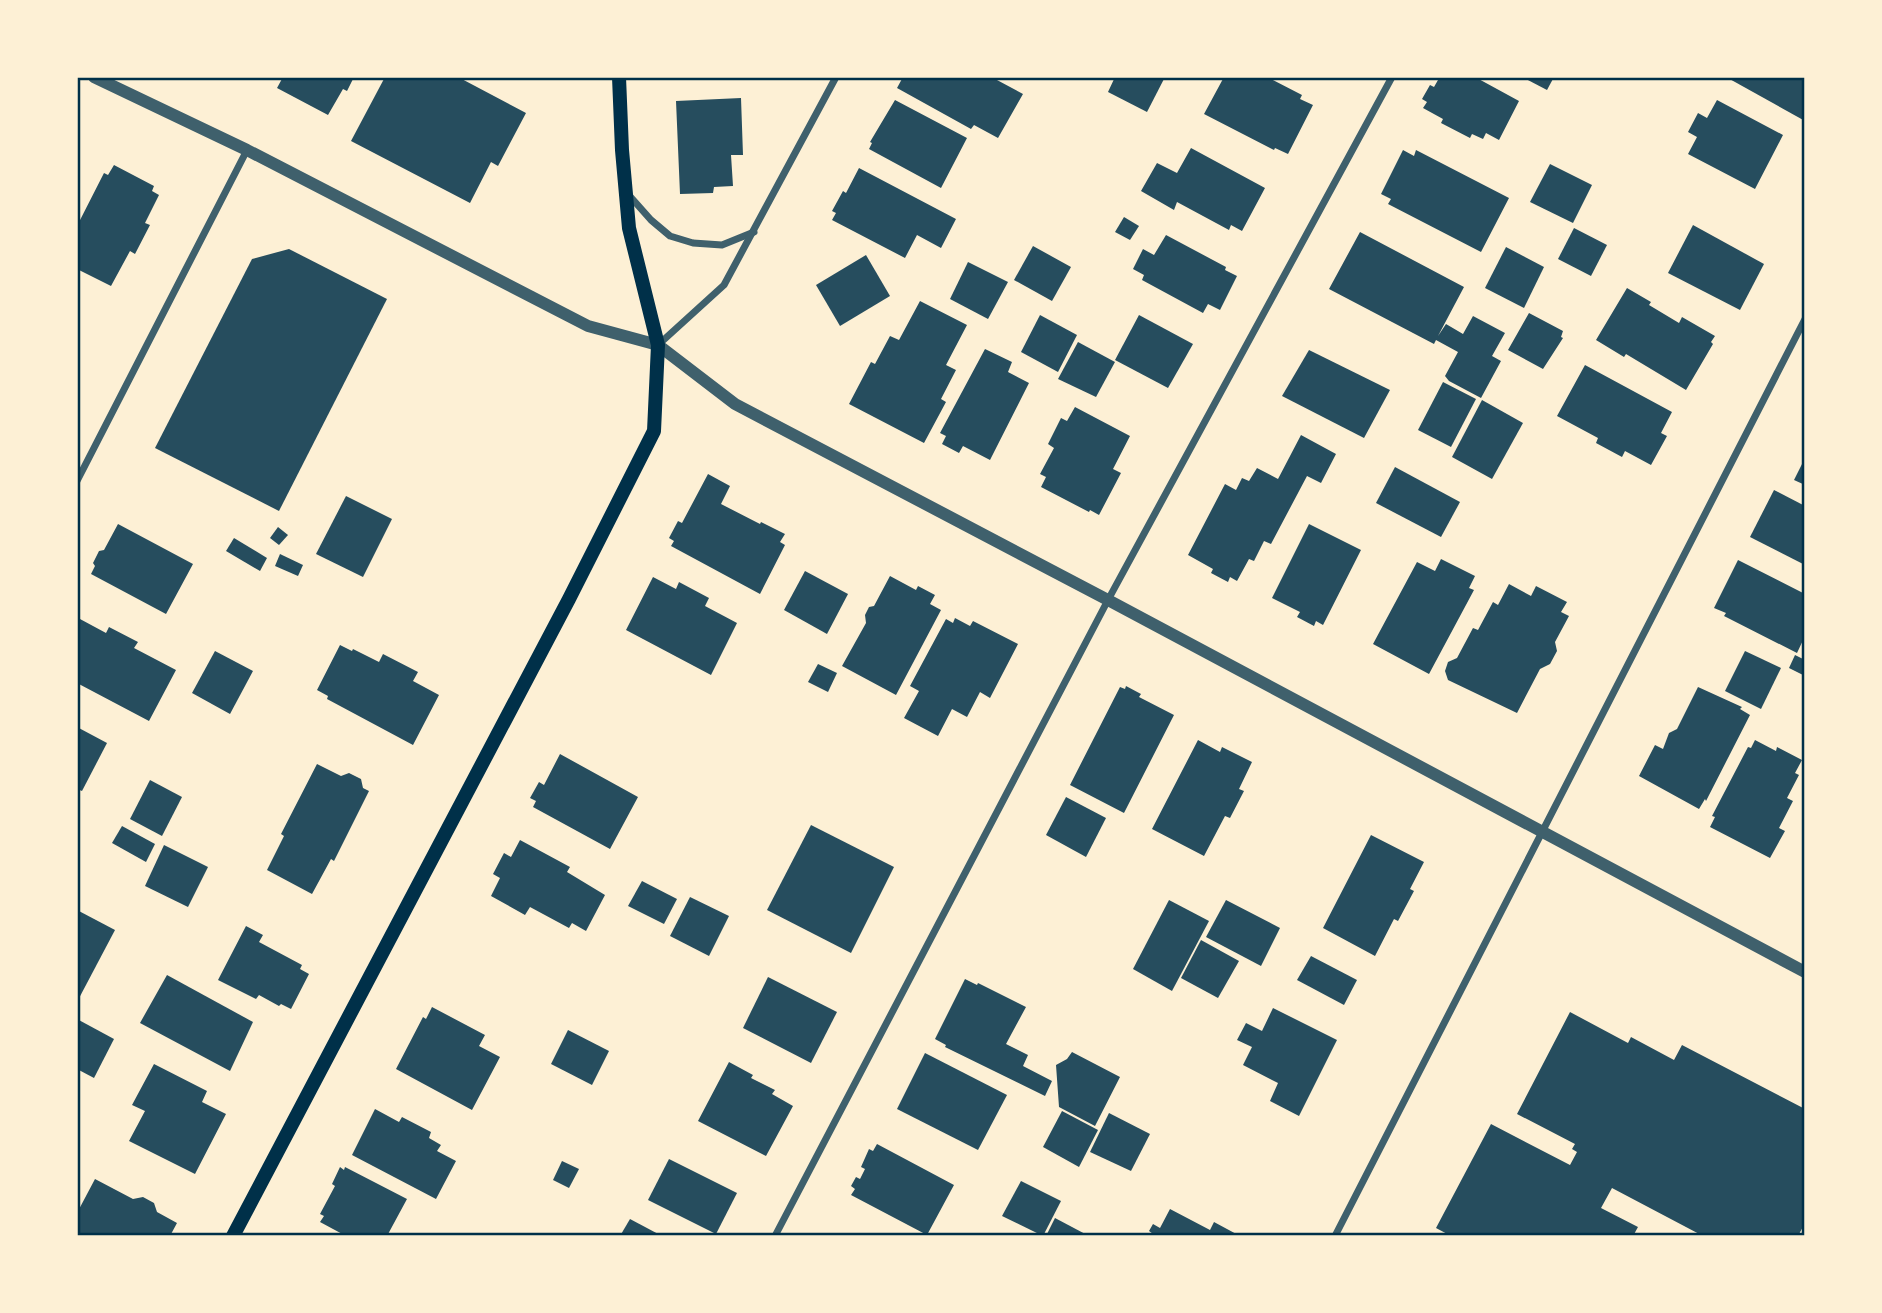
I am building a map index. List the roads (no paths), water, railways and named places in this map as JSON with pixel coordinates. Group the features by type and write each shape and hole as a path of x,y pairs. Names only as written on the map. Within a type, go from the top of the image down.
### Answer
{"main road":[{"path":"233,1236 562,612 654,431 658,345 629,228 619,77"}],"street":[{"path":"94,77 247,150 588,326 658,345 735,404 1805,972"},
{"path":"658,345 724,285 836,77"},
{"path":"775,1236 1108,600 1392,77"},
{"path":"77,481 247,150"},
{"path":"626,191 651,220 670,236 693,243 722,245 755,231"},
{"path":"1335,1236 1805,318"}]}
